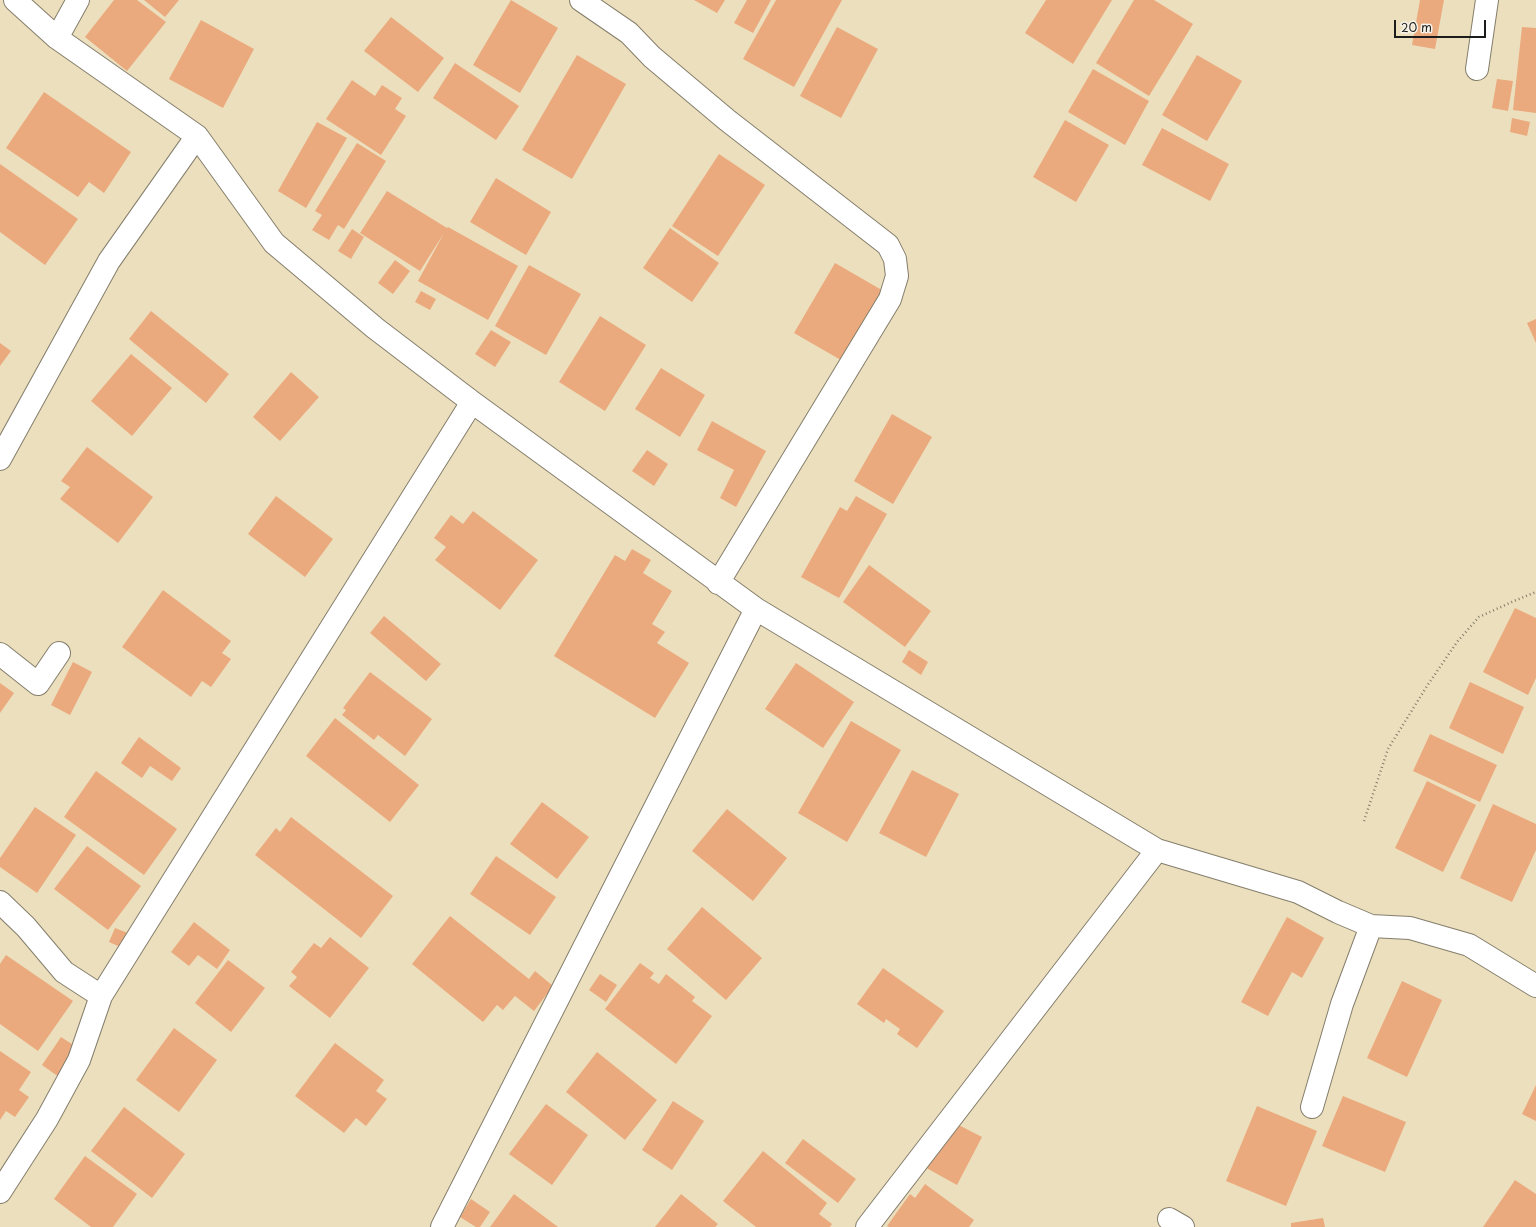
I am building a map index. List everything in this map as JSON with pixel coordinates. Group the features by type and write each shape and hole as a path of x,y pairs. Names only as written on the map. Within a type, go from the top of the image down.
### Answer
{"street":[{"path":"15,0 57,38 197,136 274,243 375,328 472,402 718,583 756,609 1158,850 1298,892 1338,912 1371,926 1410,928 1468,945 1536,986"},
{"path":"57,38 78,0"},
{"path":"581,0 629,33 652,57 727,120 888,245 895,259 897,276 890,299 718,583"},
{"path":"1477,69 1487,0"},
{"path":"0,452 48,371 197,136"},
{"path":"0,459 109,261 197,136"},
{"path":"0,1192 47,1119 79,1060 101,996 472,402"},
{"path":"442,1227 756,609"},
{"path":"0,654 38,684 59,653"},
{"path":"867,1227 1158,850"},
{"path":"0,902 26,927 64,972 101,996"},
{"path":"1312,1107 1342,1004 1371,926"}],"path":[{"path":"1364,821 1388,748 1457,642 1479,617 1536,592"}],"building":[{"path":"114,0 137,0 166,22 127,71 85,37"},
{"path":"144,0 179,0 165,17"},
{"path":"511,0 558,28 520,93 473,65"},
{"path":"694,0 725,0 717,13"},
{"path":"747,0 771,0 753,33 734,23"},
{"path":"776,0 842,0 794,87 743,59"},
{"path":"1046,0 1112,0 1073,64 1025,33"},
{"path":"1134,0 1154,0 1193,24 1149,96 1096,63"},
{"path":"1420,0 1444,0 1435,49 1412,45"},
{"path":"391,17 444,58 418,92 364,51"},
{"path":"201,20 254,49 223,108 169,79"},
{"path":"837,27 878,49 841,118 800,96"},
{"path":"1522,27 1536,28 1536,113 1513,110"},
{"path":"577,55 626,84 572,179 522,150"},
{"path":"1197,55 1242,81 1207,141 1162,115"},
{"path":"455,63 519,106 496,140 433,98"},
{"path":"1093,69 1149,101 1125,145 1068,112"},
{"path":"1497,79 1513,81 1508,111 1492,108"},
{"path":"352,80 375,96 382,85 402,98 395,109 406,116 381,155 326,119"},
{"path":"44,92 131,152 104,193 89,182 78,197 6,148"},
{"path":"1512,118 1530,122 1527,136 1510,132"},
{"path":"1065,120 1109,145 1076,202 1033,177"},
{"path":"317,122 347,138 306,208 278,191"},
{"path":"1162,128 1229,164 1210,201 1142,165"},
{"path":"357,143 386,161 344,229 338,225 329,240 312,230 322,215 315,211"},
{"path":"719,154 765,185 718,256 672,226"},
{"path":"0,164 78,219 45,265 0,232"},
{"path":"496,178 551,212 526,255 470,222"},
{"path":"387,191 447,228 448,227 518,266 488,320 418,281 444,233 420,271 360,233"},
{"path":"670,228 719,263 692,302 643,268"},
{"path":"352,229 364,237 351,259 338,251"},
{"path":"395,260 410,271 393,294 378,283"},
{"path":"835,263 887,293 846,363 794,333"},
{"path":"529,265 581,294 546,355 495,326"},
{"path":"421,291 436,299 430,310 415,302"},
{"path":"151,311 229,374 206,403 129,339"},
{"path":"600,316 646,345 605,411 559,382"},
{"path":"1536,319 1536,343 1527,323"},
{"path":"491,330 511,342 495,367 475,354"},
{"path":"0,343 11,351 0,366"},
{"path":"131,354 172,388 132,436 91,401"},
{"path":"661,368 705,395 680,437 635,409"},
{"path":"291,372 319,397 280,441 253,417"},
{"path":"892,414 932,437 893,504 854,481"},
{"path":"712,421 766,451 736,507 720,498 734,470 697,450"},
{"path":"87,447 153,497 118,543 60,499 70,487 61,481"},
{"path":"647,450 668,464 654,486 632,471"},
{"path":"276,496 333,539 305,577 248,534"},
{"path":"856,496 887,514 839,598 801,577 840,507 847,511"},
{"path":"473,511 538,560 500,610 435,560 446,547 434,538 451,515 463,524"},
{"path":"632,549 651,560 643,573 672,591 652,624 665,632 657,643 689,663 655,718 554,656 615,555 625,561"},
{"path":"869,565 931,611 905,647 843,602"},
{"path":"163,590 231,641 222,653 231,659 211,687 202,681 191,697 122,647"},
{"path":"1515,608 1536,618 1536,678 1528,695 1483,672"},
{"path":"384,616 441,664 426,681 370,633"},
{"path":"909,650 928,662 921,675 902,662"},
{"path":"73,662 92,672 70,715 51,705"},
{"path":"796,663 854,702 823,748 765,709"},
{"path":"370,672 432,719 405,756 378,735 374,740 342,715 346,710 343,708"},
{"path":"1470,682 1524,707 1503,754 1449,728"},
{"path":"0,683 14,693 0,713"},
{"path":"335,718 419,785 390,822 306,756"},
{"path":"851,721 901,750 847,842 798,813"},
{"path":"1430,734 1497,765 1480,802 1413,771"},
{"path":"139,737 181,768 172,781 150,766 142,778 121,763"},
{"path":"912,770 959,794 926,857 879,833"},
{"path":"96,771 177,829 144,875 64,817"},
{"path":"1427,781 1476,805 1443,872 1395,848"},
{"path":"542,802 589,837 557,879 510,844"},
{"path":"1493,804 1536,824 1536,850 1512,902 1460,878"},
{"path":"35,807 76,835 37,893 0,867 0,858"},
{"path":"727,809 787,858 753,901 692,851"},
{"path":"291,817 393,896 361,938 255,855 276,828 280,832"},
{"path":"87,846 141,886 108,930 54,889"},
{"path":"496,856 556,897 530,935 470,894"},
{"path":"702,907 762,958 726,1000 667,949"},
{"path":"450,916 529,979 535,971 553,986 534,1011 515,996 503,1010 497,1005 483,1022 412,964"},
{"path":"1287,917 1324,938 1302,978 1292,972 1268,1016 1241,1002"},
{"path":"194,922 230,950 217,969 198,955 189,966 171,952"},
{"path":"115,928 133,935 127,950 109,942"},
{"path":"330,937 369,968 330,1018 289,986 297,977 291,972 314,943 321,948"},
{"path":"6,955 73,1001 38,1051 0,1024 0,964"},
{"path":"228,960 265,988 231,1032 195,1003"},
{"path":"640,963 654,973 650,978 659,984 666,974 695,997 692,1001 712,1016 676,1064 605,1009"},
{"path":"883,968 944,1011 917,1048 897,1034 900,1029 886,1019 884,1023 857,1004"},
{"path":"600,974 617,985 606,1002 589,990"},
{"path":"1402,981 1442,1000 1407,1077 1367,1058"},
{"path":"174,1028 217,1060 179,1112 136,1080"},
{"path":"61,1037 78,1048 59,1077 42,1065"},
{"path":"335,1043 384,1080 376,1091 387,1099 366,1126 356,1118 344,1133 295,1096"},
{"path":"0,1051 31,1072 19,1090 29,1097 15,1117 6,1111 0,1120"},
{"path":"597,1052 657,1100 625,1140 566,1092"},
{"path":"1536,1085 1536,1121 1522,1114"},
{"path":"1343,1096 1406,1122 1385,1172 1322,1146"},
{"path":"673,1101 704,1121 672,1170 642,1150"},
{"path":"546,1104 588,1135 552,1185 509,1154"},
{"path":"1257,1106 1317,1131 1286,1206 1226,1181"},
{"path":"124,1107 185,1154 152,1198 91,1151"},
{"path":"945,1118 982,1137 957,1185 921,1165"},
{"path":"803,1139 856,1179 838,1203 785,1163"},
{"path":"763,1151 827,1203 819,1214 832,1224 830,1227 756,1227 723,1201"},
{"path":"85,1156 137,1194 113,1227 91,1227 54,1199"},
{"path":"1515,1180 1536,1194 1536,1227 1483,1227"},
{"path":"925,1184 974,1220 969,1227 887,1226 910,1194 915,1198"},
{"path":"514,1194 558,1227 490,1227"},
{"path":"681,1194 718,1224 715,1227 655,1227"},
{"path":"471,1199 490,1212 480,1227 476,1227 460,1217"},
{"path":"1323,1218 1325,1227 1291,1227 1291,1223"}]}
